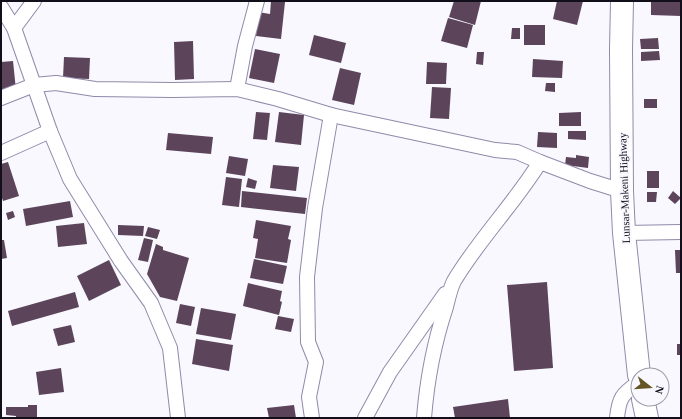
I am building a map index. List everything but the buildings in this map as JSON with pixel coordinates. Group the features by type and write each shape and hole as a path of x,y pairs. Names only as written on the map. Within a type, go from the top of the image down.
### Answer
{"main road":[{"name":"Lunsar-Makeni Highway","path":"622,1 622,191 624,233 638,367"},
{"path":"645,407 647,418"}],"street":[{"path":"14,28 34,1"},
{"path":"237,89 245,46 257,1"},
{"path":"1,7 14,28 50,131 70,179 89,212 121,261 151,303 170,348 178,418"},
{"path":"1,98 34,85 56,83 94,89 124,90 237,89 278,99 331,115 489,149 517,152 590,181 622,191"},
{"path":"312,418 309,397 316,362 308,342 307,277 315,208 331,115"},
{"path":"1,153 50,131"},
{"path":"365,418 390,372 473,252 529,181 540,162"},
{"path":"624,233 681,232"},
{"path":"424,418 428,378 437,334 453,283"},
{"path":"617,418 618,405 624,393 630,389"}]}
